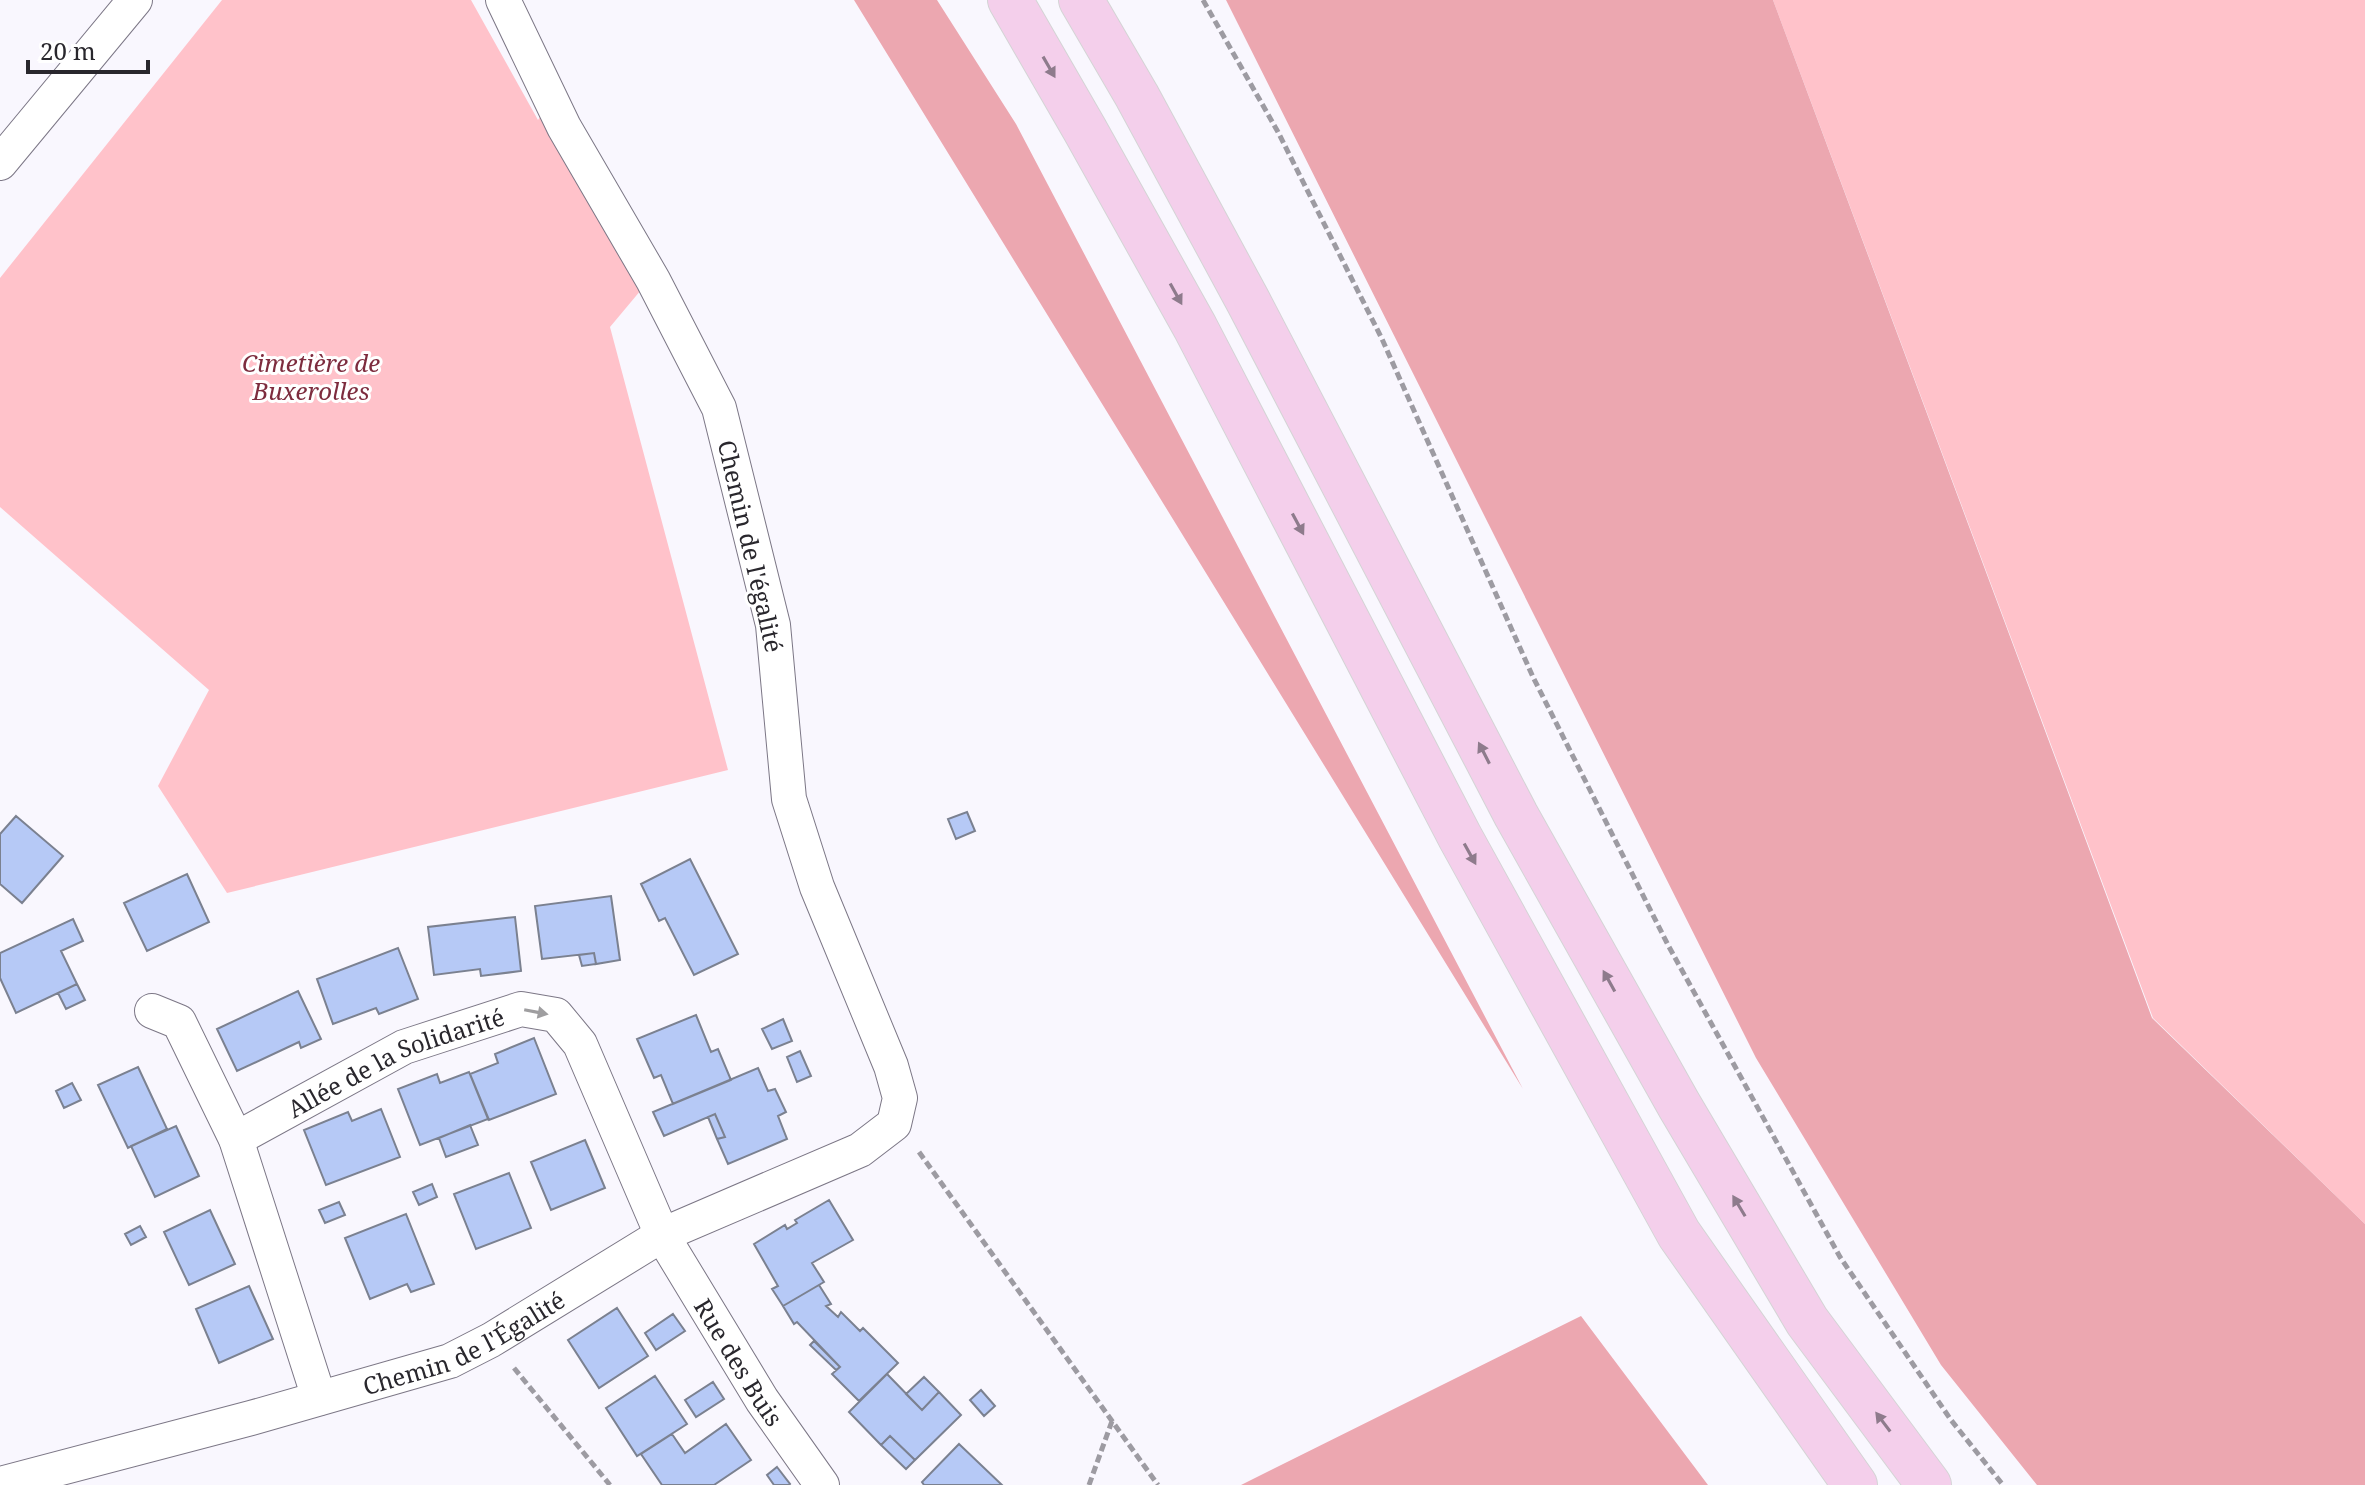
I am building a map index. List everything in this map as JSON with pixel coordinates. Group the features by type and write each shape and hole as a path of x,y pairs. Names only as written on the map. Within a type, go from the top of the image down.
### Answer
{"highway":[{"path":"1010,0 1195,327 1460,837 1679,1234 1855,1485"},
{"path":"1081,0 1137,96 1255,314 1516,815 1679,1105 1807,1321 1929,1485"},
{"path":"1679,1234 1715,1326 1823,1485"}],"street":[{"path":"0,163 135,0"},
{"name":"Chemin de l'égalité","path":"503,0 564,127 653,280 719,408 773,625 789,799 817,887 891,1066 900,1098 894,1124"},
{"name":"Allée de la Solidarité","path":"236,1139 404,1047 521,1009 556,1015 580,1044 662,1235"},
{"path":"152,1011 179,1022 236,1139 319,1398"},
{"name":"Chemin de l'Égalité","path":"0,1484 450,1361 491,1340 662,1235 860,1150 894,1124"},
{"name":"Rue des Buis","path":"662,1235 762,1400 822,1485"}],"path":[{"path":"1203,0 1278,132 1382,339 1533,677 1668,945 1840,1257 1951,1420 2003,1485"},
{"path":"894,1124 918,1150 1158,1485"},
{"path":"491,1340 610,1485"},
{"path":"1089,1485 1112,1420"}],"green space":[{"name":"Cimetière de Buxerolles","path":"222,0 471,0 538,120 540,117 641,290 610,327 728,770 227,893 158,786 209,690 0,507 0,278"},
{"path":"1773,0 2365,0 2365,1224 2153,1018"}],"shaded area":[{"path":"854,0 937,0 1016,124 1523,1089"},
{"path":"1226,0 1773,0 2152,1018 2365,1224 2365,1485 2037,1485 1941,1365 1756,1058"},
{"path":"1581,1316 1708,1485 1241,1485"}],"building":[{"path":"967,812 975,831 956,839 948,819"},
{"path":"16,816 63,856 22,903 0,884 0,834"},
{"path":"690,859 738,954 694,975 665,918 659,921 641,884"},
{"path":"187,874 209,922 147,951 124,903"},
{"path":"611,896 620,960 596,964 594,953 542,959 535,906"},
{"path":"515,917 521,971 481,976 480,969 434,975 428,927"},
{"path":"73,919 83,941 61,951 77,984 16,1013 0,978 0,953"},
{"path":"398,948 418,999 379,1014 376,1008 333,1024 317,979"},
{"path":"594,953 596,964 582,966 579,955"},
{"path":"77,984 85,1000 66,1009 58,993"},
{"path":"298,991 321,1039 301,1048 299,1042 237,1071 217,1029"},
{"path":"696,1015 711,1052 718,1049 731,1080 673,1104 661,1075 654,1078 637,1039"},
{"path":"783,1019 792,1041 772,1049 762,1029"},
{"path":"534,1038 556,1094 489,1120 470,1074 498,1063 495,1054"},
{"path":"800,1051 811,1076 797,1082 787,1057"},
{"path":"138,1067 167,1129 128,1148 98,1085"},
{"path":"758,1068 768,1091 775,1089 786,1112 778,1116 787,1139 728,1164 717,1139 725,1137 715,1114 664,1136 653,1112"},
{"path":"469,1072 488,1119 420,1145 398,1089 437,1074 440,1083"},
{"path":"72,1083 81,1100 64,1108 56,1091"},
{"path":"381,1109 400,1157 326,1185 304,1130 348,1112 352,1121"},
{"path":"715,1114 725,1137 717,1139 708,1117"},
{"path":"470,1125 478,1145 446,1157 439,1138"},
{"path":"176,1126 199,1176 155,1197 131,1146"},
{"path":"585,1140 605,1188 551,1210 531,1162"},
{"path":"509,1173 531,1228 476,1249 454,1194"},
{"path":"432,1184 437,1197 419,1205 413,1192"},
{"path":"829,1200 853,1240 812,1263 824,1282 783,1306 772,1289 778,1286 754,1244 785,1225 787,1229 797,1223 795,1220"},
{"path":"339,1202 345,1215 325,1223 319,1210"},
{"path":"210,1210 235,1264 189,1285 164,1232"},
{"path":"406,1214 434,1284 411,1292 407,1284 370,1299 345,1238"},
{"path":"140,1226 146,1237 131,1245 125,1234"},
{"path":"819,1285 831,1304 826,1306 838,1317 841,1312 860,1331 863,1328 898,1363 859,1401 832,1374 840,1367 797,1322 794,1324 783,1306"},
{"path":"249,1286 273,1339 219,1363 196,1309"},
{"path":"617,1308 648,1356 599,1388 568,1340"},
{"path":"673,1314 685,1331 656,1350 645,1333"},
{"path":"814,1341 840,1367 836,1370 810,1345"},
{"path":"887,1374 922,1410 939,1392 961,1415 915,1460 890,1436 881,1445 849,1412"},
{"path":"655,1376 687,1424 637,1456 606,1408"},
{"path":"924,1377 939,1392 922,1410 906,1394"},
{"path":"713,1382 724,1399 696,1417 685,1400"},
{"path":"981,1390 995,1406 984,1416 970,1400"},
{"path":"726,1424 751,1460 714,1485 662,1485 641,1454 672,1434 685,1453"},
{"path":"890,1436 915,1460 906,1469 881,1445"},
{"path":"959,1444 1002,1485 924,1485 922,1482"},
{"path":"777,1467 789,1485 774,1485 767,1475"}]}
